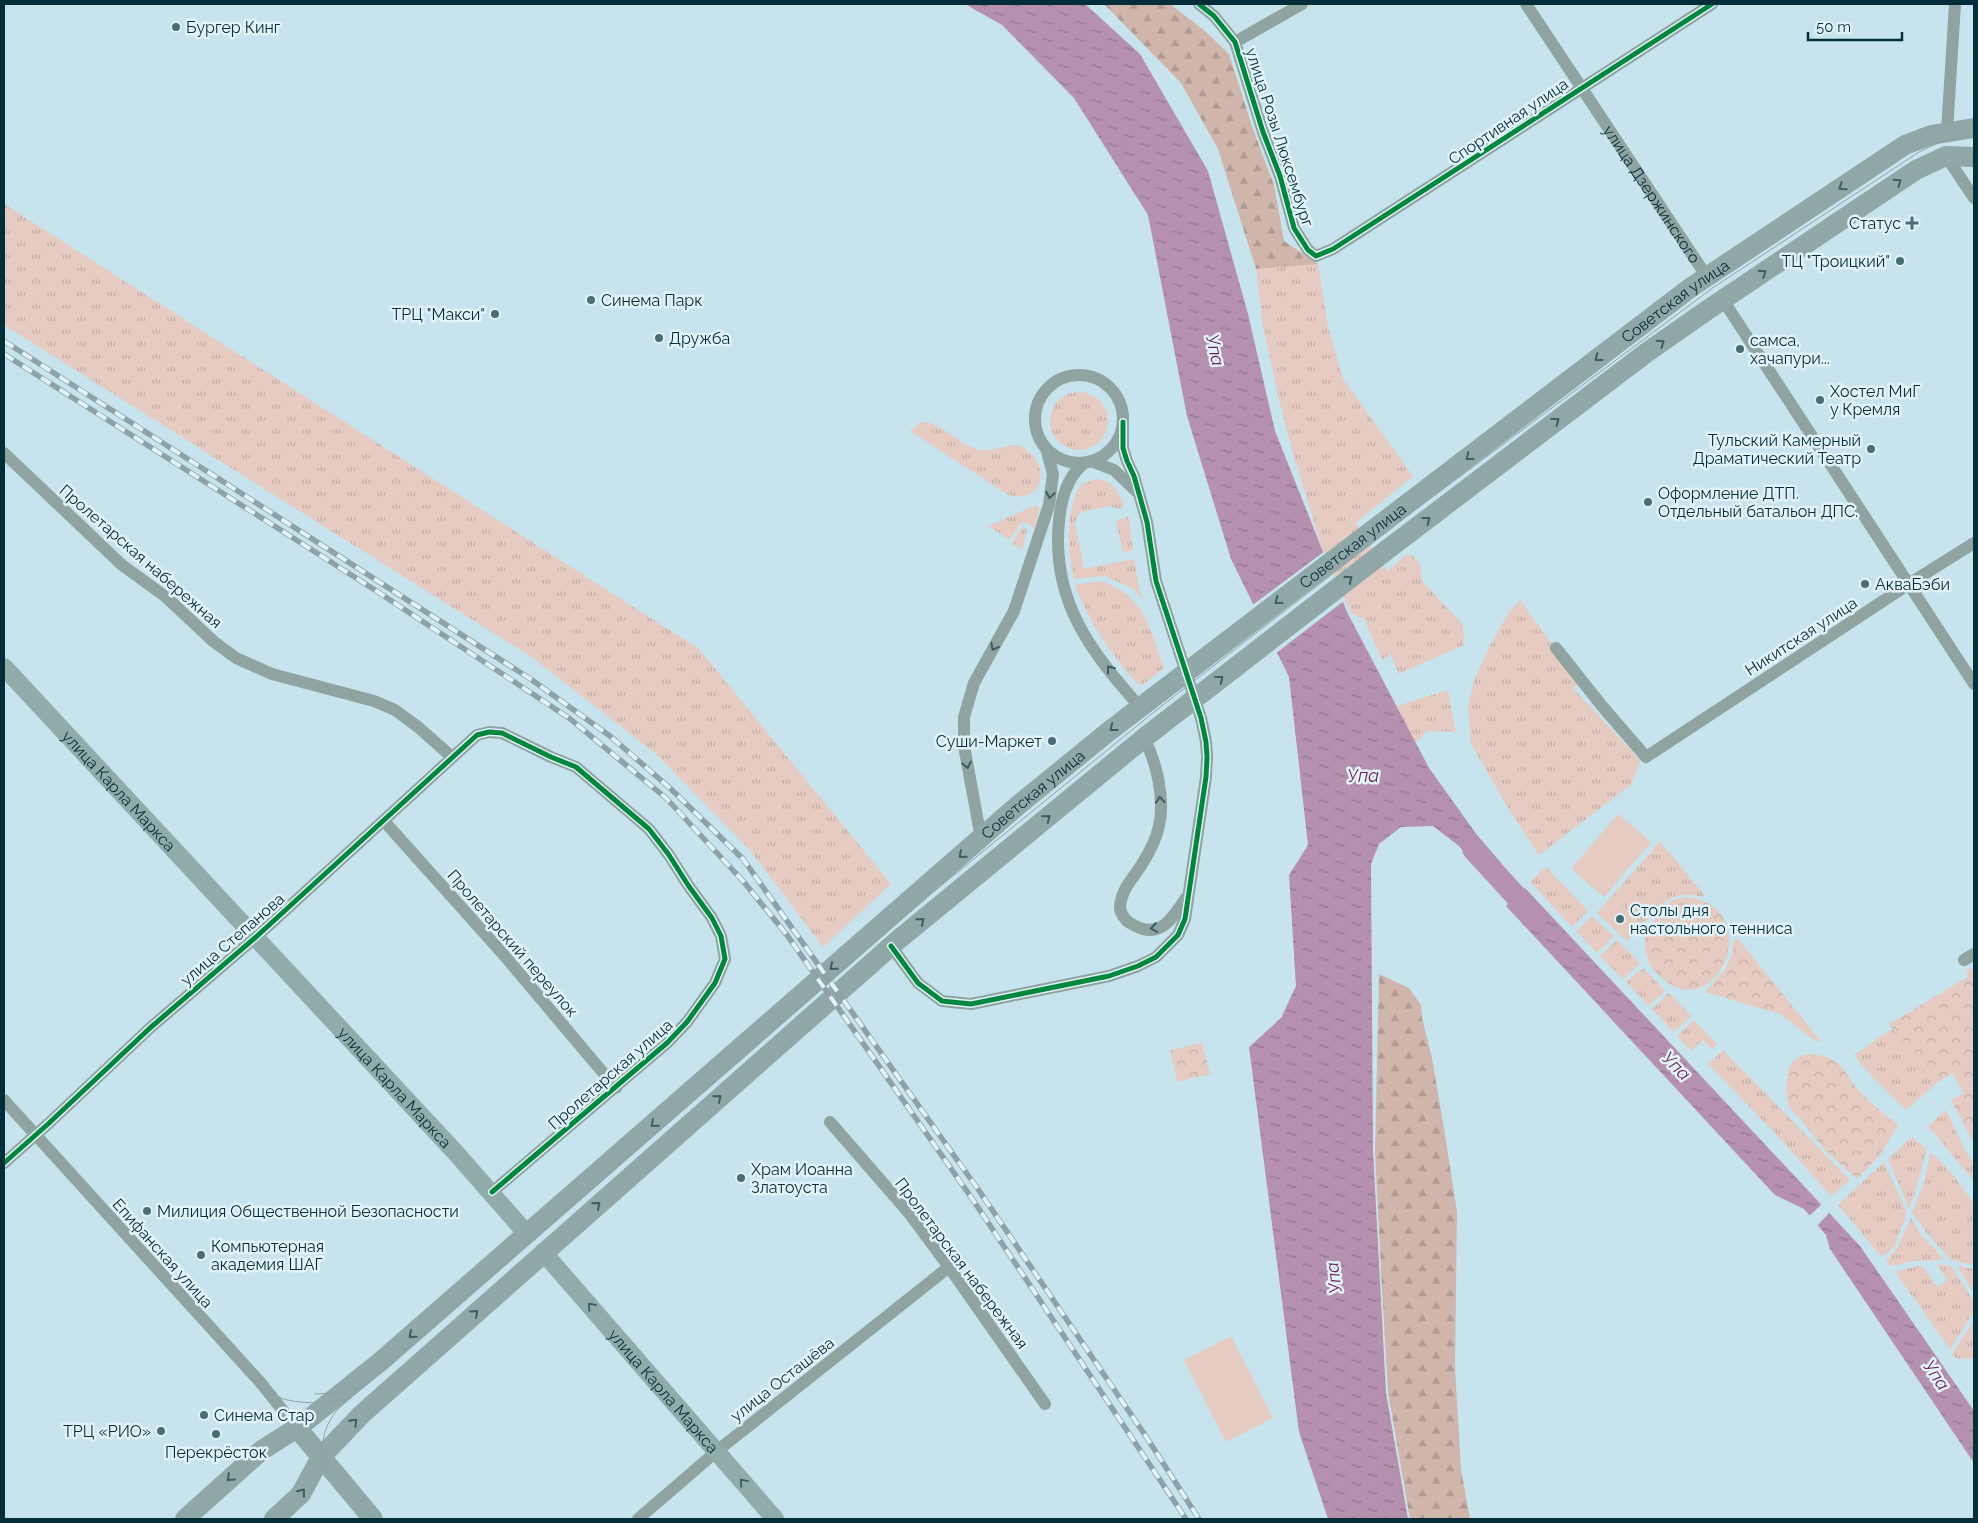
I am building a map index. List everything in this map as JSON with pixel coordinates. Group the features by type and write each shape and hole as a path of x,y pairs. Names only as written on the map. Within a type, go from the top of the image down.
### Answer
{"main road":[{"name":"Советская улица","path":"527,1234 1024,801 1146,702 1707,276 1905,145 1931,134 1974,128"},
{"name":"Советская улица","path":"543,1252 888,949 1144,738 1388,549 1646,353 1916,170 1946,156 1974,157"},
{"name":"улица Дзержинского","path":"1707,276 1723,300"},
{"name":"улица Карла Маркса","path":"4,667 492,1192 774,1519"},
{"path":"185,1519 262,1450 297,1428 380,1362 527,1234"},
{"path":"274,1519 301,1494 321,1458 362,1414 543,1252"},
{"path":"297,1428 373,1519"}],"street":[{"name":"улица Розы Люксембург","path":"1199,4 1214,16 1235,42 1263,132 1280,176 1294,228 1308,250 1316,256"},
{"path":"1235,42 1302,4"},
{"name":"улица Дзержинского","path":"1526,4 1707,276"},
{"name":"Спортивная улица","path":"1316,256 1333,249 1449,175 1582,86 1712,4"},
{"path":"1947,131 1955,4"},
{"path":"1946,156 1974,198"},
{"name":"улица Дзержинского","path":"1723,300 1974,684"},
{"path":"888,949 918,983 942,1001 971,1004 1109,976 1138,966 1156,957 1178,935 1185,919 1206,777 1206,742 1201,718 1156,581 1147,522 1124,448 1122,408 1116,395 1106,385 1094,378 1079,375 1065,378 1052,384 1042,395 1037,407 1035,420 1037,432 1046,448 1053,474 1049,505 1014,611 974,683 964,716 964,746 981,838"},
{"path":"1123,422 1120,435 1113,447 1103,456 1075,470 1070,478 1060,508 1057,540 1062,584 1078,626 1146,702"},
{"path":"1046,448 1063,460 1088,462 1114,470 1133,486 1140,497"},
{"name":"Пролетарская набережная","path":"4,454 122,565 166,597 213,641 236,658 272,674 374,701 395,710 418,726 452,757"},
{"name":"Никитская улица","path":"1556,648 1646,757 1974,543"},
{"name":"улица Степанова","path":"4,1163 150,1028 256,937 477,735 489,732 502,733 550,757 576,767 649,829 712,918 721,936 725,959"},
{"path":"1144,738 1149,748 1159,788 1161,806 1159,827 1150,852 1126,886 1121,899 1120,910 1127,921 1140,929 1151,930 1163,926 1174,916 1187,896"},
{"name":"Пролетарский переулок","path":"384,820 503,954 616,1088"},
{"name":"Пролетарская улица","path":"492,1192 667,1044 687,1022 715,983 725,959"},
{"name":"Епифанская улица","path":"4,1100 260,1382 297,1428"},
{"name":"Пролетарская набережная","path":"830,1122 909,1213 1045,1404"},
{"name":"улица Осташёва","path":"638,1519 717,1451 949,1267"}],"green space":[{"path":"1104,4 1170,4 1205,31 1229,54 1253,129 1274,185 1284,241 1318,264 1256,269 1218,149 1181,83"},
{"path":"4,204 699,649 891,884 823,947 749,849 656,754 533,658 4,325"},
{"path":"1318,264 1328,327 1343,379 1413,476 1356,523 1387,571 1406,555 1412,555 1420,564 1422,581 1463,625 1464,645 1398,674 1391,654 1382,660 1364,619 1351,613 1322,548 1292,450 1263,327 1256,269"},
{"path":"1079,392 1095,397 1103,405 1108,421 1103,437 1095,445 1079,450 1063,445 1055,437 1050,421 1055,405 1063,397"},
{"path":"925,422 940,427 960,441 975,448 989,450 1011,446 1022,447 1035,458 1040,467 1041,476 1039,484 1034,491 1027,495 1007,494 910,431 920,423"},
{"path":"1097,479 1107,482 1115,488 1124,506 1118,509 1111,506 1080,512 1075,523 1084,569 1134,559 1143,600 1132,588 1105,576 1074,579 1069,544 1072,504 1082,484"},
{"path":"1036,505 1039,510 1034,530 1029,523 1021,523 1009,540 989,526"},
{"path":"1128,516 1133,550 1123,552 1116,521"},
{"path":"1023,526 1027,530 1022,550 1012,543"},
{"path":"1101,581 1116,587 1137,604 1150,627 1164,668 1141,686 1134,681 1110,650 1084,606 1075,585"},
{"path":"1520,600 1580,682 1573,688 1640,760 1632,784 1539,855 1510,811 1471,744 1468,707 1474,680 1490,645 1509,612"},
{"path":"1448,690 1456,732 1427,731 1414,745 1397,706"},
{"path":"1618,814 1651,842 1604,897 1571,869"},
{"path":"1660,841 1705,896 1683,895 1668,900 1643,925 1612,896"},
{"path":"1546,867 1588,911 1572,927 1530,882"},
{"name":"Cтолы дня настольного тенниса","path":"1612,896 1643,925 1627,941 1597,913"},
{"path":"1686,897 1711,906 1725,922 1729,942 1724,962 1713,979 1697,989 1677,987 1655,971 1648,960 1645,947 1646,935 1659,913 1671,901"},
{"path":"1592,916 1614,936 1597,953 1576,931"},
{"path":"1738,939 1820,1042 1814,1040 1780,1014 1705,992 1724,971 1732,955 1734,941"},
{"path":"1617,940 1640,963 1623,979 1600,956"},
{"path":"1974,967 1974,1144 1951,1100 1964,1093 1952,1073 1937,1083 1889,1024 1968,977 1966,972"},
{"path":"1643,968 1665,991 1649,1006 1626,982"},
{"path":"1379,974 1409,988 1421,1005 1446,1141 1457,1212 1455,1368 1461,1469 1470,1519 1410,1519 1388,1392 1375,1153"},
{"path":"1669,993 1691,1016 1674,1032 1652,1009"},
{"path":"1694,1020 1717,1044 1712,1049 1703,1040 1691,1051 1677,1036"},
{"path":"1893,1028 1937,1083 1906,1110 1873,1078 1854,1055"},
{"path":"1202,1043 1210,1074 1177,1082 1170,1050"},
{"path":"1723,1050 1850,1180 1831,1196 1774,1132 1708,1064"},
{"path":"1809,1054 1821,1055 1836,1062 1862,1094 1898,1125 1880,1155 1857,1179 1827,1152 1788,1105 1786,1090 1788,1071 1793,1061 1800,1056"},
{"path":"1946,1110 1965,1150 1974,1163 1974,1181 1928,1126"},
{"path":"1912,1137 1927,1149 1909,1208 1888,1159"},
{"path":"1931,1152 1954,1176 1974,1204 1974,1265 1951,1260 1925,1231 1912,1212 1923,1186"},
{"path":"1884,1162 1907,1213 1894,1247 1882,1257 1838,1205"},
{"path":"1911,1218 1922,1236 1945,1260 1913,1261 1891,1266 1886,1261 1897,1248"},
{"path":"1937,1264 1951,1266 1974,1302 1974,1312 1950,1349 1895,1272 1921,1265 1938,1287 1947,1280"},
{"path":"1957,1266 1974,1269 1974,1293"},
{"path":"1974,1321 1974,1359 1955,1358 1952,1354"},
{"path":"1231,1336 1273,1418 1226,1442 1184,1360"}],"water":[{"name":"Упа","path":"965,4 1085,4 1140,54 1208,171 1248,314 1275,431 1347,612 1429,768 1477,835 1502,864 1487,877 1459,846 1433,826 1401,827 1379,844 1371,864 1373,1151 1386,1393 1408,1519 1328,1519 1299,1432 1249,1047 1281,1018 1296,986 1289,875 1308,845 1289,677 1231,559 1187,416 1148,215 1074,98 1002,25"},
{"name":"Упа","path":"1525,888 1860,1246 1974,1411 1974,1463 1830,1249 1826,1235 1804,1209 1775,1195 1506,906"}],"pier":[{"path":"1325,551 1345,600 1275,654 1251,606"},
{"path":"1823,1203 1831,1211 1816,1227 1808,1217"}],"waterway":[{"name":"Упа","path":"1473,849 1536,918"}],"tram line":[{"path":"328,1473 323,1455 323,1440 328,1424 338,1409 916,906 1159,708 1419,507 1714,287 1919,152 1946,141 1974,136"},
{"path":"4,1096 271,1388 333,1468 377,1519"},
{"path":"54,1162 179,1299"},
{"path":"216,1339 264,1392 324,1467"},
{"path":"315,1394 348,1392 357,1389"},
{"path":"277,1397 286,1400 314,1403 333,1402 351,1398"}],"railway":[{"path":"4,341 532,680 610,736 671,789 743,859 980,1192 1147,1438 1199,1519"},
{"path":"4,354 378,592 569,718 666,798 743,881 787,935 971,1197 1186,1519"}],"cycle path":[{"path":"1199,4 1214,16 1235,42 1263,132 1280,176 1294,228 1308,250 1316,256 1333,249 1712,4"},
{"path":"891,946 918,983 942,1001 971,1004 1109,976 1138,966 1156,957 1178,935 1185,919 1206,777 1206,742 1201,718 1156,581 1147,522 1134,476 1123,448 1123,422"},
{"path":"4,1163 150,1028 256,937 477,735 489,732 502,733 576,767 649,829 712,918 721,936 725,959 715,983 687,1022 667,1043 492,1192"}],"place":[{"name":"Бургер Кинг","path":"176,27"},
{"name":"Статус","path":"1912,223"},
{"name":"ТЦ \"Троицкий\"","path":"1900,261"},
{"name":"Синема Парк","path":"591,300"},
{"name":"ТРЦ \"Макси\"","path":"495,314"},
{"name":"Дружба","path":"659,338"},
{"name":"самса, хачапури...","path":"1740,349"},
{"name":"Хостел МиГ у Кремля","path":"1820,400"},
{"name":"Тульский Камерный Драматический Театр","path":"1871,449"},
{"name":"Оформление ДТП. Отдельный батальон ДПС.","path":"1648,502"},
{"name":"АкваБэби","path":"1865,584"},
{"name":"Суши-Маркет","path":"1052,741"},
{"name":"Cтолы дня настольного тенниса","path":"1620,919"},
{"name":"Храм Иоанна Златоуста","path":"741,1178"},
{"name":"Милиция Общественной Безопасности","path":"147,1211"},
{"name":"Компьютерная академия ШАГ","path":"201,1255"},
{"name":"Синема Стар","path":"204,1415"},
{"name":"ТРЦ «РИО»","path":"161,1431"},
{"name":"Перекрёсток","path":"216,1434"}]}
